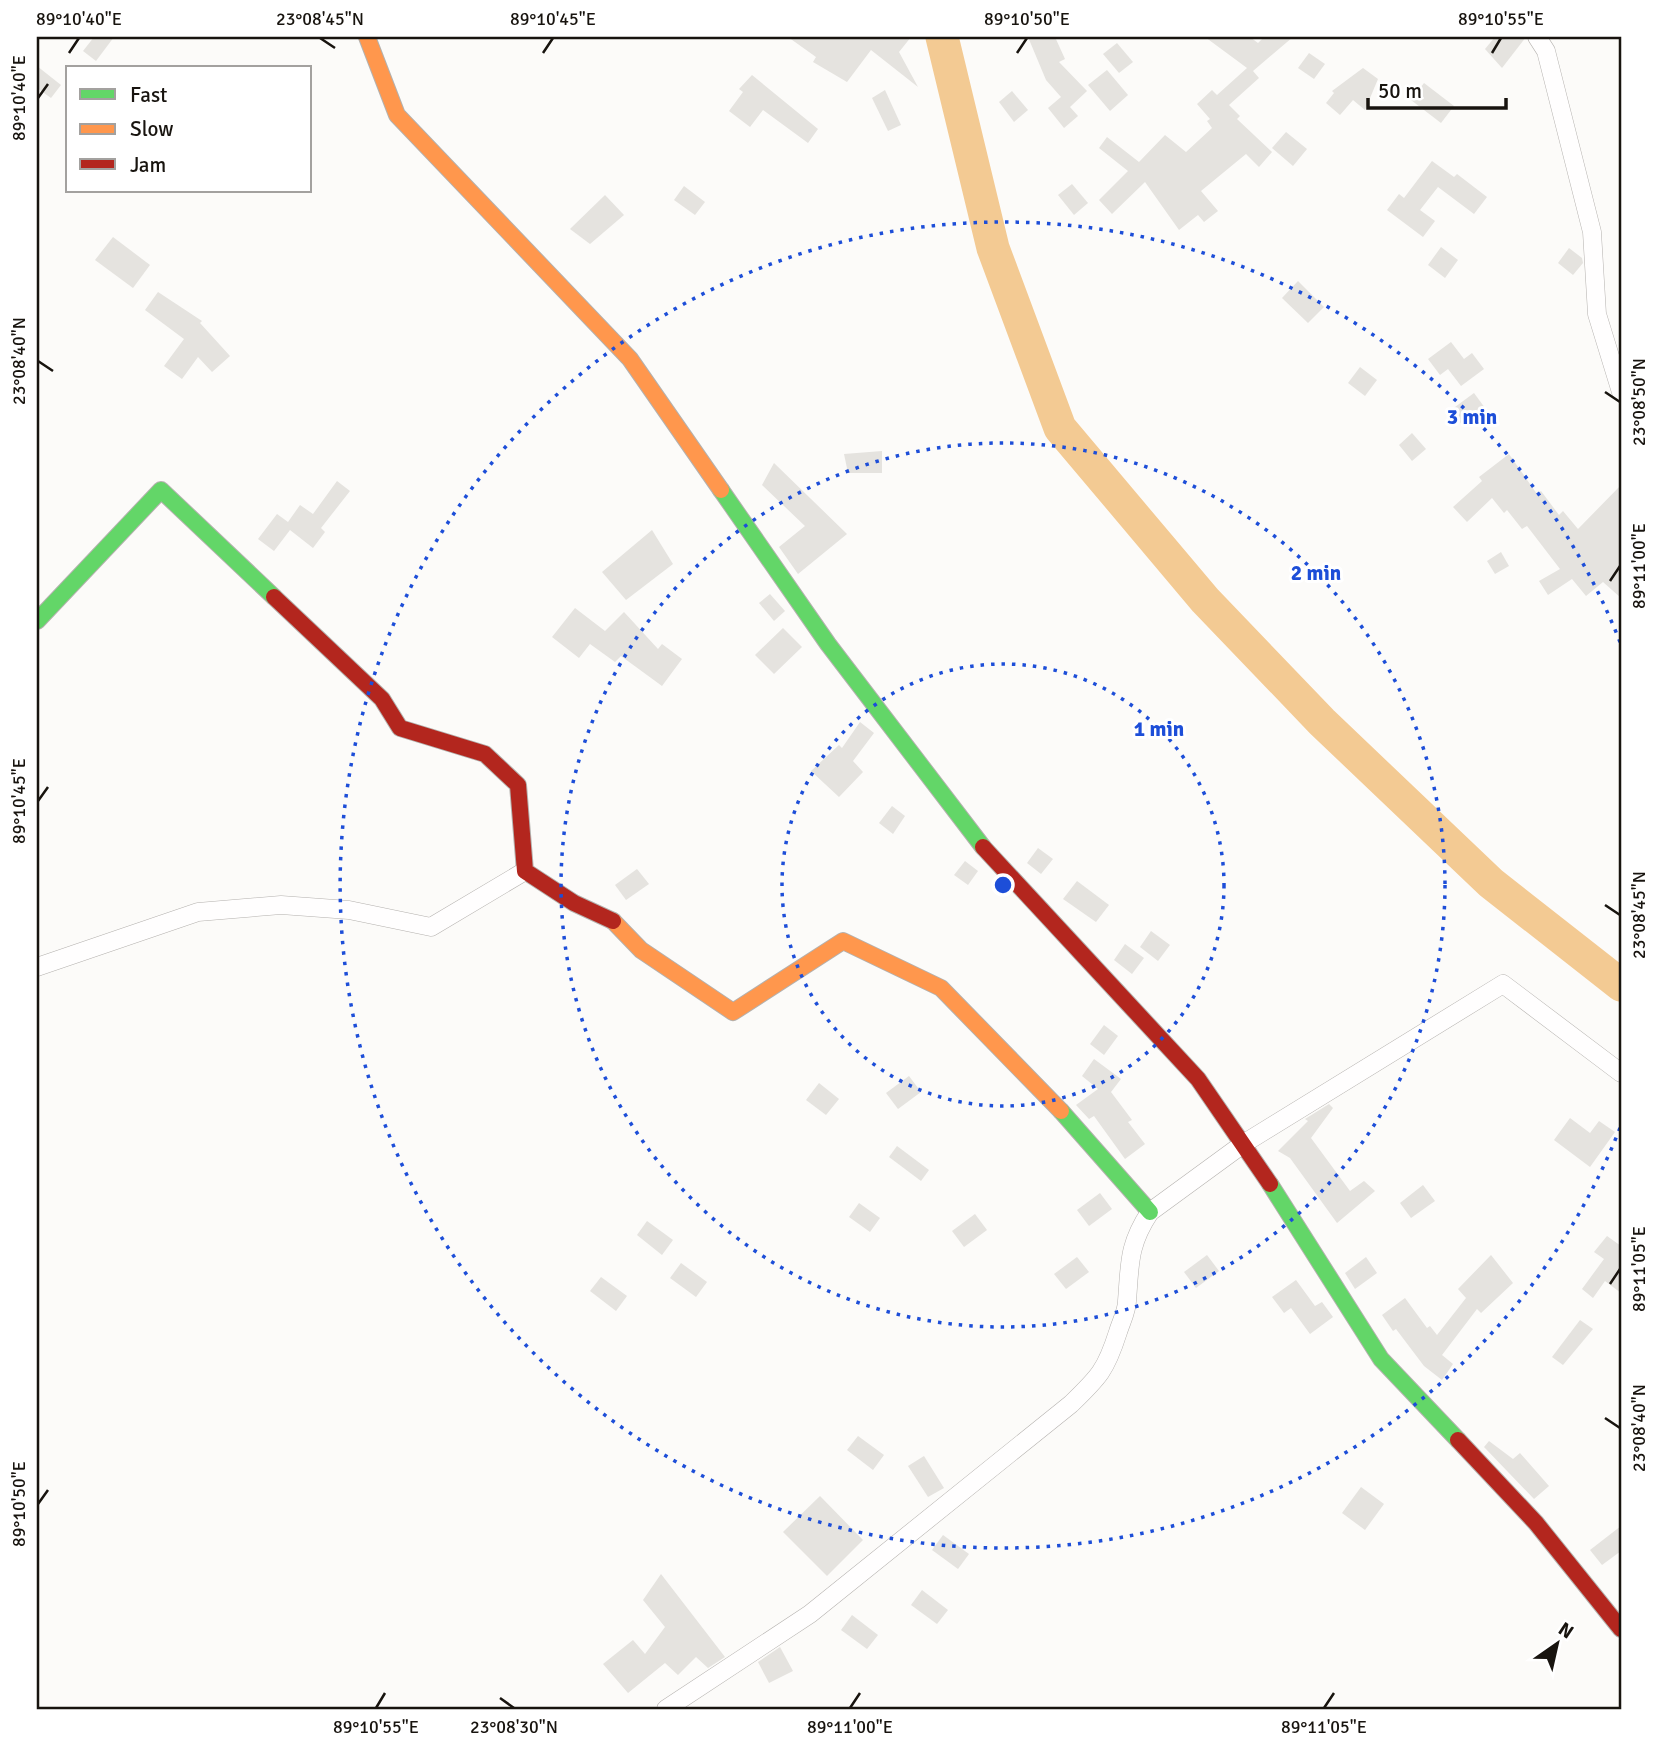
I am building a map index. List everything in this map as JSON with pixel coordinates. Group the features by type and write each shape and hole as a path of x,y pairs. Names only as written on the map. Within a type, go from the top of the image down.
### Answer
{"street":[{"path":"368,37 397,115 630,359 828,644 975,838 1198,1079 1290,1213 1381,1359 1536,1523 1621,1629"},
{"path":"1537,37 1546,51 1592,232 1597,314 1621,392"},
{"path":"37,621 161,490 382,699 400,729 485,754 518,785 525,871"},
{"path":"525,871 574,902 617,923 641,950 733,1012 843,941 941,988 1086,1137 1150,1212"},
{"path":"37,967 198,912 281,905 349,910 431,928 525,871"},
{"path":"666,1709 810,1614 1071,1405 1096,1380 1112,1355 1128,1303 1131,1251 1150,1212 1243,1144 1503,984 1621,1073"}],"building":[{"path":"94,37 114,37 96,61 83,51"},
{"path":"788,37 911,37 899,52 918,87 871,50 847,82 813,62 816,57"},
{"path":"1028,37 1055,37 1065,59 1059,62 1087,91 1070,107 1078,116 1064,128 1048,108 1061,97 1046,80"},
{"path":"1205,37 1250,37 1258,43 1264,37 1293,37 1253,71 1259,78 1229,105 1240,116 1237,119 1272,152 1259,167 1246,154 1201,191 1218,211 1204,222 1198,215 1179,230 1145,182 1112,214 1099,200 1128,171 1099,148 1107,137 1139,162 1165,135 1186,152 1212,128 1207,121 1210,119 1197,104 1212,90 1217,95 1247,68"},
{"path":"1495,37 1526,37 1502,68 1485,49"},
{"path":"1117,43 1133,62 1119,73 1103,54"},
{"path":"1309,53 1325,64 1314,79 1298,68"},
{"path":"37,66 61,85 51,98 37,88"},
{"path":"1363,68 1378,79 1365,110 1353,100 1340,115 1326,103 1334,93 1332,91"},
{"path":"1107,70 1128,95 1110,111 1088,85"},
{"path":"752,75 818,129 808,143 763,110 750,127 729,111 743,92 739,89"},
{"path":"1424,83 1454,106 1441,123 1411,100"},
{"path":"885,90 901,125 888,131 872,98"},
{"path":"1012,91 1028,110 1014,122 999,102"},
{"path":"1286,132 1307,149 1293,166 1272,148"},
{"path":"1432,161 1454,177 1457,174 1487,197 1474,214 1438,187 1420,210 1435,221 1423,237 1387,210 1399,194 1404,198"},
{"path":"1072,184 1088,203 1074,215 1058,195"},
{"path":"684,186 705,202 695,215 674,200"},
{"path":"605,195 624,215 590,244 570,229"},
{"path":"113,237 150,265 133,288 95,260"},
{"path":"1441,247 1458,260 1445,278 1428,265"},
{"path":"1569,248 1582,258 1583,263 1573,275 1558,263"},
{"path":"1298,281 1324,307 1308,323 1282,298"},
{"path":"158,292 202,321 200,323 230,356 212,372 198,357 182,379 164,366 184,339 145,310"},
{"path":"1451,342 1464,359 1472,353 1484,369 1461,386 1448,369 1440,375 1428,359"},
{"path":"1360,367 1377,380 1365,396 1348,383"},
{"path":"1474,393 1485,408 1462,425 1451,410"},
{"path":"1412,433 1426,449 1412,461 1399,445"},
{"path":"882,451 882,473 848,473 844,454"},
{"path":"1509,454 1537,494 1541,491 1559,515 1563,511 1578,529 1621,485 1621,598 1603,582 1586,596 1572,579 1548,595 1539,581 1560,569 1527,526 1522,529 1507,510 1504,513 1492,498 1467,522 1453,507 1482,481 1479,477"},
{"path":"774,463 847,534 798,574 779,547 805,526 762,485"},
{"path":"337,481 350,491 321,528 325,532 313,548 290,530 274,551 258,539 277,514 288,522 300,505 313,514"},
{"path":"652,530 673,564 626,600 602,572"},
{"path":"1501,552 1509,566 1495,574 1487,561"},
{"path":"770,594 785,611 774,621 759,603"},
{"path":"575,608 605,631 624,612 658,649 662,644 682,659 662,686 621,656 615,662 590,644 579,658 552,637"},
{"path":"783,628 802,647 774,674 755,655"},
{"path":"860,722 874,733 853,761 863,772 839,797 811,771 839,745 842,748"},
{"path":"892,806 905,816 893,834 879,823"},
{"path":"1038,848 1053,859 1041,874 1027,863"},
{"path":"965,861 978,871 968,885 954,875"},
{"path":"637,869 649,884 626,900 615,885"},
{"path":"1077,881 1109,905 1096,922 1063,899"},
{"path":"1151,931 1170,945 1158,961 1140,947"},
{"path":"1125,944 1144,958 1132,974 1114,960"},
{"path":"1104,1025 1118,1036 1104,1055 1090,1044"},
{"path":"1094,1059 1121,1079 1111,1092 1132,1120 1128,1122 1145,1144 1125,1159 1094,1116 1089,1119 1076,1105 1098,1089 1082,1076"},
{"path":"909,1076 921,1092 898,1109 886,1093"},
{"path":"819,1083 839,1099 826,1115 806,1100"},
{"path":"1329,1104 1333,1108 1311,1138 1350,1191 1364,1181 1375,1191 1337,1223 1290,1158 1278,1151 1308,1121 1305,1119"},
{"path":"1570,1118 1590,1133 1599,1121 1615,1132 1590,1167 1554,1140"},
{"path":"897,1146 929,1170 921,1181 889,1157"},
{"path":"1423,1185 1435,1201 1411,1218 1400,1203"},
{"path":"1100,1193 1112,1209 1089,1226 1077,1210"},
{"path":"859,1203 880,1218 870,1232 849,1217"},
{"path":"975,1214 987,1230 964,1247 952,1231"},
{"path":"647,1221 673,1240 662,1255 637,1235"},
{"path":"1607,1236 1621,1246 1621,1293 1605,1281 1593,1298 1582,1289 1604,1259 1594,1252"},
{"path":"1207,1255 1219,1271 1196,1288 1184,1272"},
{"path":"1491,1255 1513,1283 1481,1313 1477,1309 1442,1355 1453,1364 1442,1380 1424,1366 1382,1315 1405,1298 1427,1328 1430,1326 1437,1335 1466,1298 1458,1289"},
{"path":"1077,1257 1089,1272 1066,1289 1054,1274"},
{"path":"1366,1257 1377,1273 1355,1289 1345,1273"},
{"path":"681,1263 707,1282 696,1297 670,1278"},
{"path":"601,1277 627,1296 616,1311 590,1291"},
{"path":"1296,1280 1315,1306 1322,1302 1333,1317 1310,1334 1291,1308 1284,1313 1272,1297"},
{"path":"1580,1320 1593,1329 1563,1365 1552,1357"},
{"path":"858,1436 884,1455 873,1470 847,1450"},
{"path":"1489,1441 1513,1459 1520,1453 1549,1486 1534,1499 1484,1447"},
{"path":"924,1456 944,1488 928,1497 908,1466"},
{"path":"1361,1487 1384,1504 1365,1530 1342,1513"},
{"path":"820,1496 863,1540 827,1576 783,1532"},
{"path":"1621,1526 1621,1551 1602,1565 1590,1550"},
{"path":"943,1535 969,1554 958,1569 932,1550"},
{"path":"661,1574 725,1657 708,1668 696,1657 678,1675 665,1663 628,1693 603,1664 633,1640 645,1654 665,1627 643,1600"},
{"path":"922,1590 948,1610 937,1624 911,1605"},
{"path":"852,1615 878,1635 867,1649 841,1630"},
{"path":"780,1647 793,1671 769,1683 758,1662"}],"waterway":[{"path":"942,37 993,248 1060,428 1205,600 1322,722 1491,883 1621,985"}],"traffic: fast":[{"path":"37,621 161,490 274,597"},
{"path":"721,490 828,644 983,847"},
{"path":"1061,1111 1150,1212"},
{"path":"1270,1184 1381,1359 1458,1440"}],"traffic: slow":[{"path":"367,37 397,115 630,359 721,490"},
{"path":"613,921 641,950 733,1012 843,941 941,988 1061,1111"}],"traffic: jam":[{"path":"274,597 382,699 400,728 485,754 518,785 525,871 574,903 613,921"},
{"path":"983,847 1198,1079 1270,1184"},
{"path":"1458,1440 1536,1523 1621,1629"}]}
